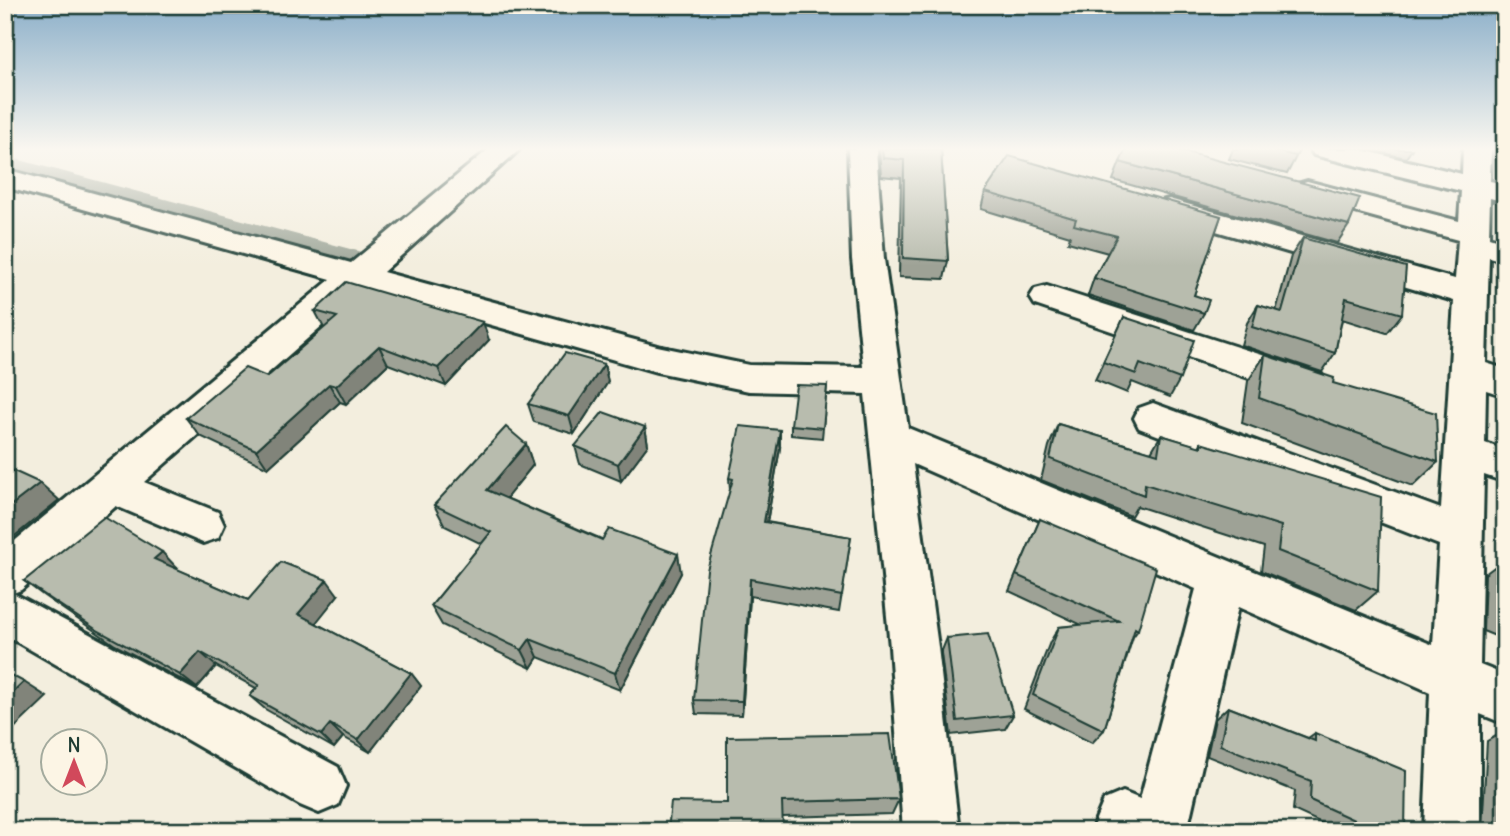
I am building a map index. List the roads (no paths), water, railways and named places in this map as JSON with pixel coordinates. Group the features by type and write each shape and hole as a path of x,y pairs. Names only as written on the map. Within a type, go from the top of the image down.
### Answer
{"street":[{"path":"41,188 657,359 749,378 883,381"},
{"path":"5,576 460,188"},
{"path":"864,188 868,259 932,831"},
{"path":"1298,188 1484,243"},
{"path":"1452,831 1461,535 1456,438 1468,371 1471,295 1484,243 1490,190"},
{"path":"1136,199 1471,295"},
{"path":"1047,298 1334,392"},
{"path":"1468,371 1505,383"},
{"path":"1153,418 1461,535"},
{"path":"889,437 1505,700"},
{"path":"1456,438 1505,466"},
{"path":"111,486 202,525"},
{"path":"1159,831 1221,581"},
{"path":"5,611 319,786"},
{"path":"1119,831 1123,819 1146,831"}],"waterway":[{"path":"89,188 353,260"}]}
